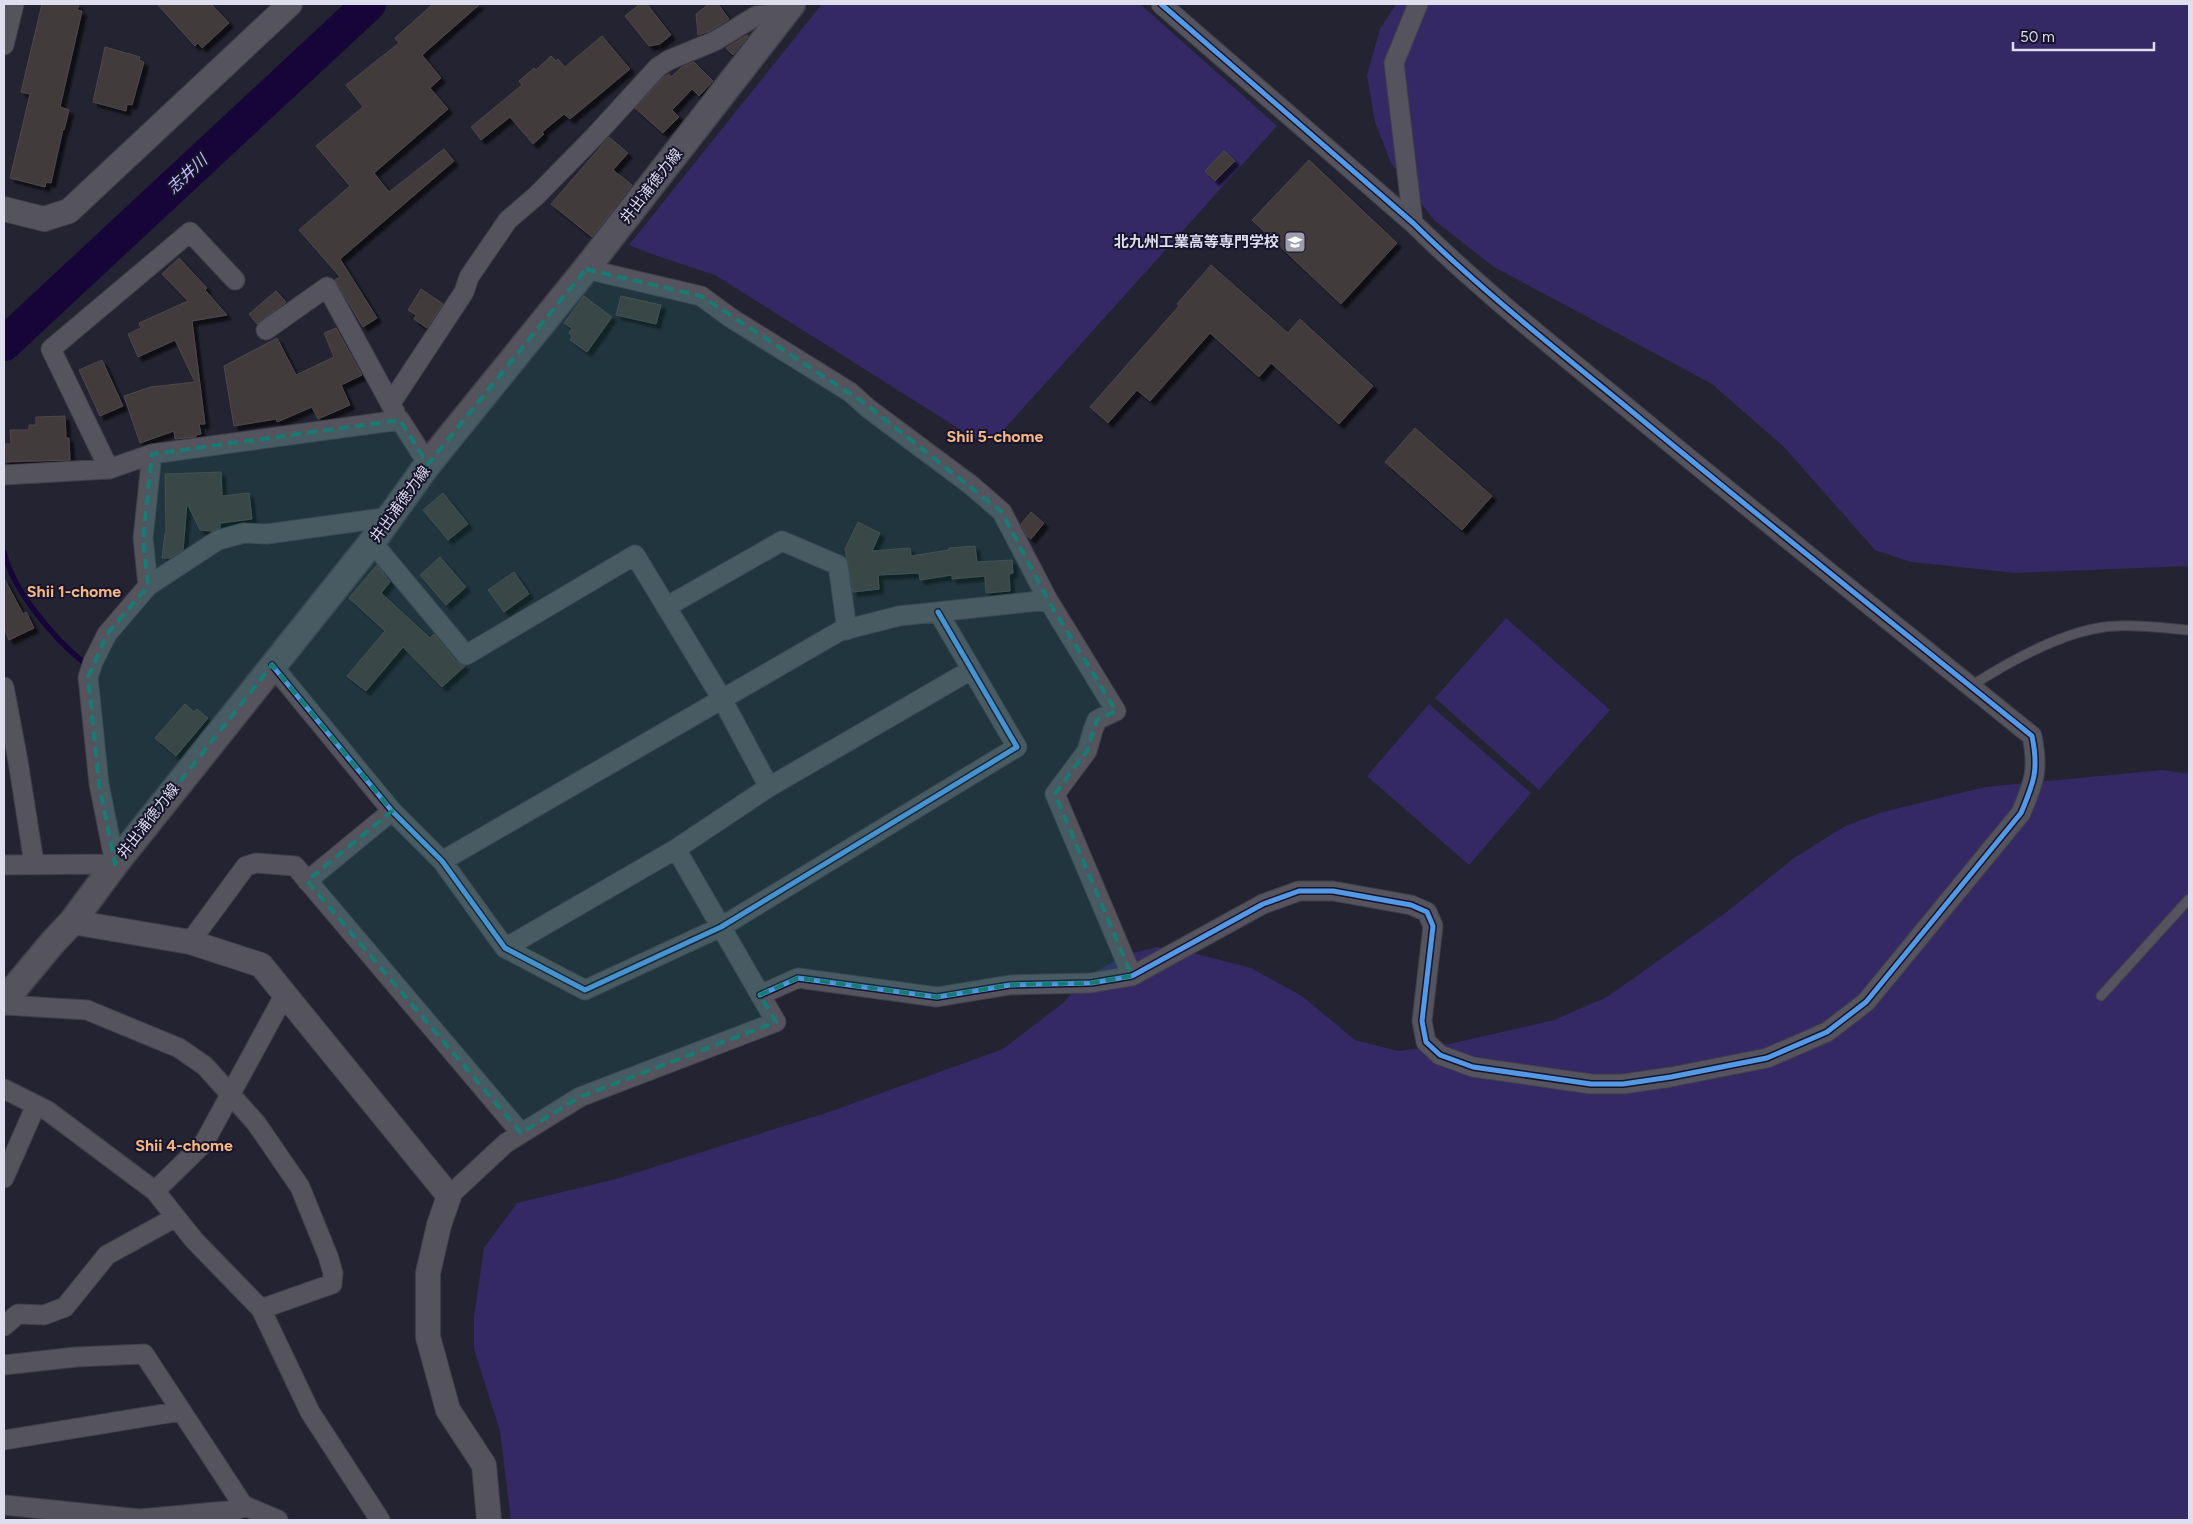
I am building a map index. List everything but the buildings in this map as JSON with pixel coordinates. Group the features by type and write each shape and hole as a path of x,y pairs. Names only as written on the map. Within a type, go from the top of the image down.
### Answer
{"main road":[{"name":"井出浦徳力線","path":"4,1001 72,922 115,864 272,665 372,542 428,464 586,269 789,8"}],"street":[{"path":"4,45 14,4"},
{"path":"4,208 44,219 69,211 290,4"},
{"path":"760,995 798,978 936,997 1010,984 1091,983 1132,976 1263,904 1299,891 1333,891 1411,905 1427,912 1433,926 1422,1021 1426,1042 1440,1055 1473,1067 1591,1084 1623,1084 1671,1077 1767,1058 1827,1032 1866,1002 2021,812 2034,783 2036,758 2032,736 1516,315 1445,255 1413,223 1161,4"},
{"path":"1413,223 1394,63 1418,4"},
{"path":"395,412 464,292 469,277 508,220 536,196 658,67 669,60 715,41 756,16 789,8"},
{"path":"110,468 51,349 190,232 235,280"},
{"path":"586,269 701,296 731,318 850,392 869,409 971,484 1002,512 1048,600 1116,711 1098,720 1092,730 1087,751 1055,794 1132,976"},
{"path":"266,330 327,287 395,412 428,464"},
{"path":"4,475 110,468 152,454 395,412"},
{"path":"148,586 143,538 152,454"},
{"path":"4,864 115,864 99,784 88,677 107,634 148,586 218,540 244,533 267,534 390,517"},
{"path":"666,607 782,541 838,565 847,630"},
{"path":"372,542 466,655 635,555 722,699 769,787"},
{"path":"442,861 840,632 899,616 1048,600"},
{"path":"272,665 392,811 442,861 505,948 585,990 721,927 1017,747 938,612"},
{"path":"505,948 676,850 769,787 971,670"},
{"path":"4,687 18,760 34,863"},
{"path":"307,881 392,811"},
{"path":"489,1520 484,1465 448,1410 428,1337 428,1273 439,1226 449,1196 506,1143 580,1097 776,1022 676,850"},
{"path":"190,942 246,866 256,863 295,866 521,1133"},
{"path":"72,922 190,942 261,965 449,1196"},
{"path":"155,1191 204,1143 285,994"},
{"path":"4,1005 86,1010 179,1048 205,1066 256,1123 300,1187 333,1273 332,1284 261,1309"},
{"path":"4,1089 48,1111 155,1191 194,1240 261,1309 310,1412 380,1520"},
{"path":"4,1178 36,1105"},
{"path":"4,1326 18,1314 44,1316 65,1307 108,1255 176,1217"},
{"path":"4,1365 76,1357 144,1354 242,1505 278,1520"},
{"path":"4,1440 181,1410"},
{"path":"4,1505 140,1519 237,1510 242,1505"}],"lane":[{"path":"1970,686 2009,661 2082,630 2116,626 2189,630"},
{"path":"2101,996 2189,898"}],"highlighted area":[{"path":"586,269 701,296 863,402 1002,512 1048,600 1116,711 1097,720 1087,751 1055,794 1132,976 1091,983 1010,985 937,997 798,978 760,995 776,1022 580,1097 521,1133 307,881 392,811 272,665 115,864 99,784 88,677 107,634 148,586 143,538 152,454 400,420 428,464"}],"shaded area":[{"path":"822,4 1140,4 1277,126 998,436 977,440 715,275 629,245"},
{"path":"1396,4 2189,4 2189,566 2016,573 1911,562 1875,550 1784,447 1712,384 1494,267 1434,220 1391,163 1375,122 1367,75 1380,29"},
{"path":"1506,618 1610,710 1539,790 1435,698"},
{"path":"1429,704 1531,793 1469,865 1367,776"},
{"path":"2163,770 2189,774 2189,1520 511,1520 500,1431 474,1349 474,1316 484,1248 517,1203 616,1179 832,1111 1003,1049 1063,1003 1087,976 1128,954 1157,947 1197,954 1251,968 1302,996 1355,1040 1398,1051 1445,1045 1554,1020 1607,997 1724,914 1794,858 1845,826 1883,812 1985,787"}],"waterway":[{"name":"志井川","path":"4,344 369,4"},
{"path":"4,552 9,567 25,597 59,640 83,662"}],"cycle path":[{"path":"760,995 798,978 937,997 1010,985 1091,983 1132,976 1263,904 1299,891 1333,891 1411,905 1427,912 1433,926 1422,1021 1426,1042 1440,1055 1473,1067 1591,1084 1623,1084 1671,1077 1767,1058 1827,1032 1866,1002 2021,813 2034,776 2035,758 2032,736 1516,316 1413,223 1161,4"},
{"path":"272,665 392,811 442,861 505,948 585,990 721,927 1017,747 938,612"}],"place":[{"name":"北九州工業高等専門学校","path":"1295,242"}],"district":[{"name":"Shii 5-chome","path":"995,436"},
{"name":"Shii 1-chome","path":"74,591"},
{"name":"Shii 4-chome","path":"184,1145"}]}
